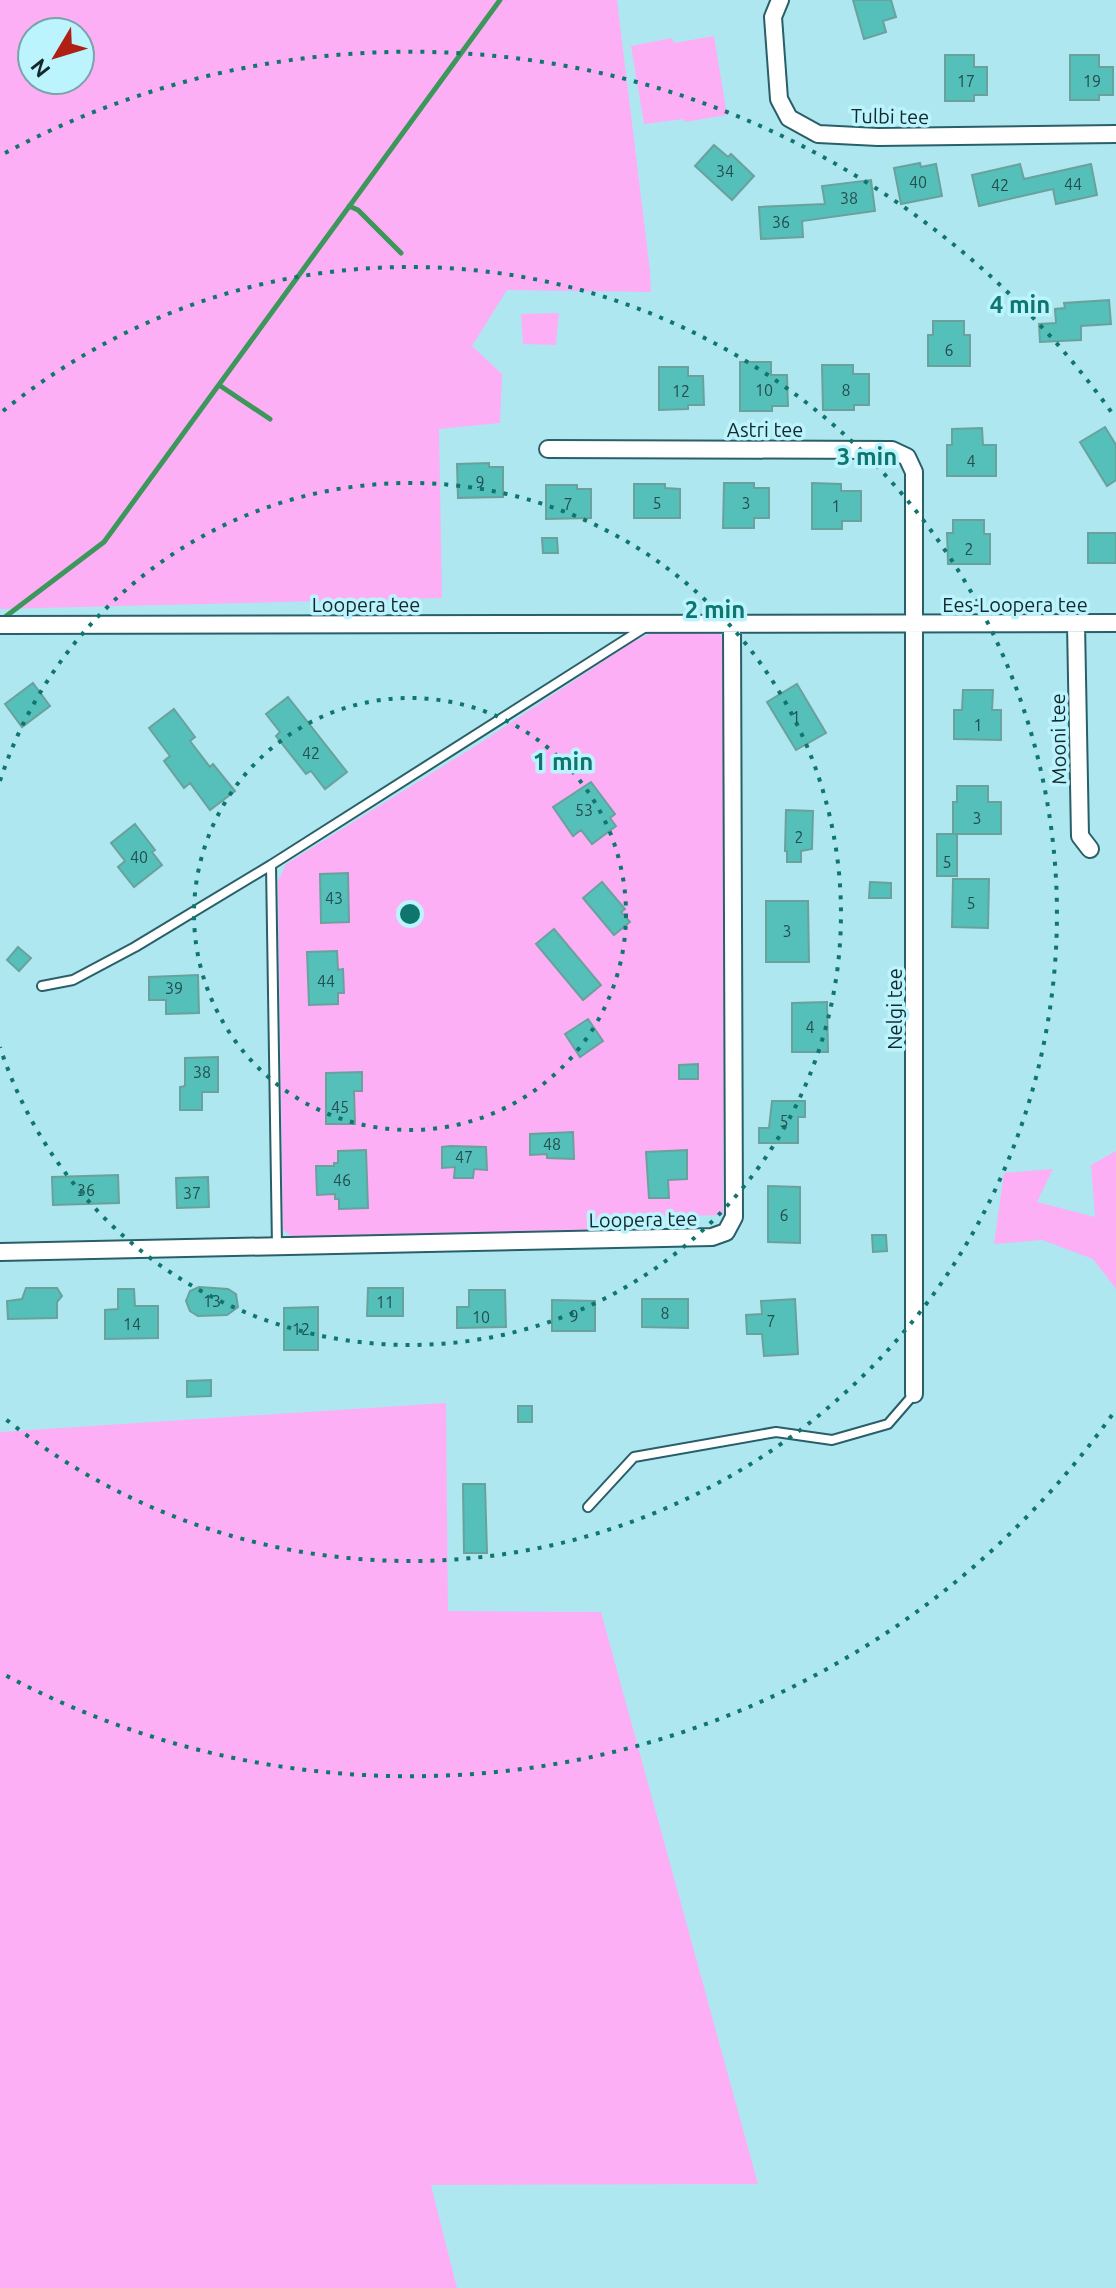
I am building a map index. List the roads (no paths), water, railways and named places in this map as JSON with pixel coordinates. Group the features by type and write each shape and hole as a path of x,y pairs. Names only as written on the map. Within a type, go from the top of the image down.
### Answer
{"street":[{"name":"Tulbi tee","path":"780,0 773,17 779,99 789,118 818,134 878,137 1116,134"},
{"name":"Astri tee","path":"548,449 892,450 907,457 914,472 913,624"},
{"name":"Ees-Loopera tee","path":"913,624 1116,623"},
{"name":"Loopera tee","path":"0,625 913,624"},
{"name":"Nelgi tee","path":"913,624 914,1394"},
{"name":"Mooni tee","path":"1076,624 1080,836 1090,849"},
{"name":"Loopera tee","path":"0,1252 712,1237 726,1232 734,1217 732,626"}],"lane":[{"path":"42,986 73,980 135,947 271,865 651,623"},
{"path":"271,865 277,1247"},
{"path":"588,1507 634,1457 776,1432 832,1440 888,1424 914,1394"}],"waterway":[{"path":"5,617 104,542 500,0"},
{"path":"349,206 358,210 401,253"},
{"path":"219,385 270,419"}]}
